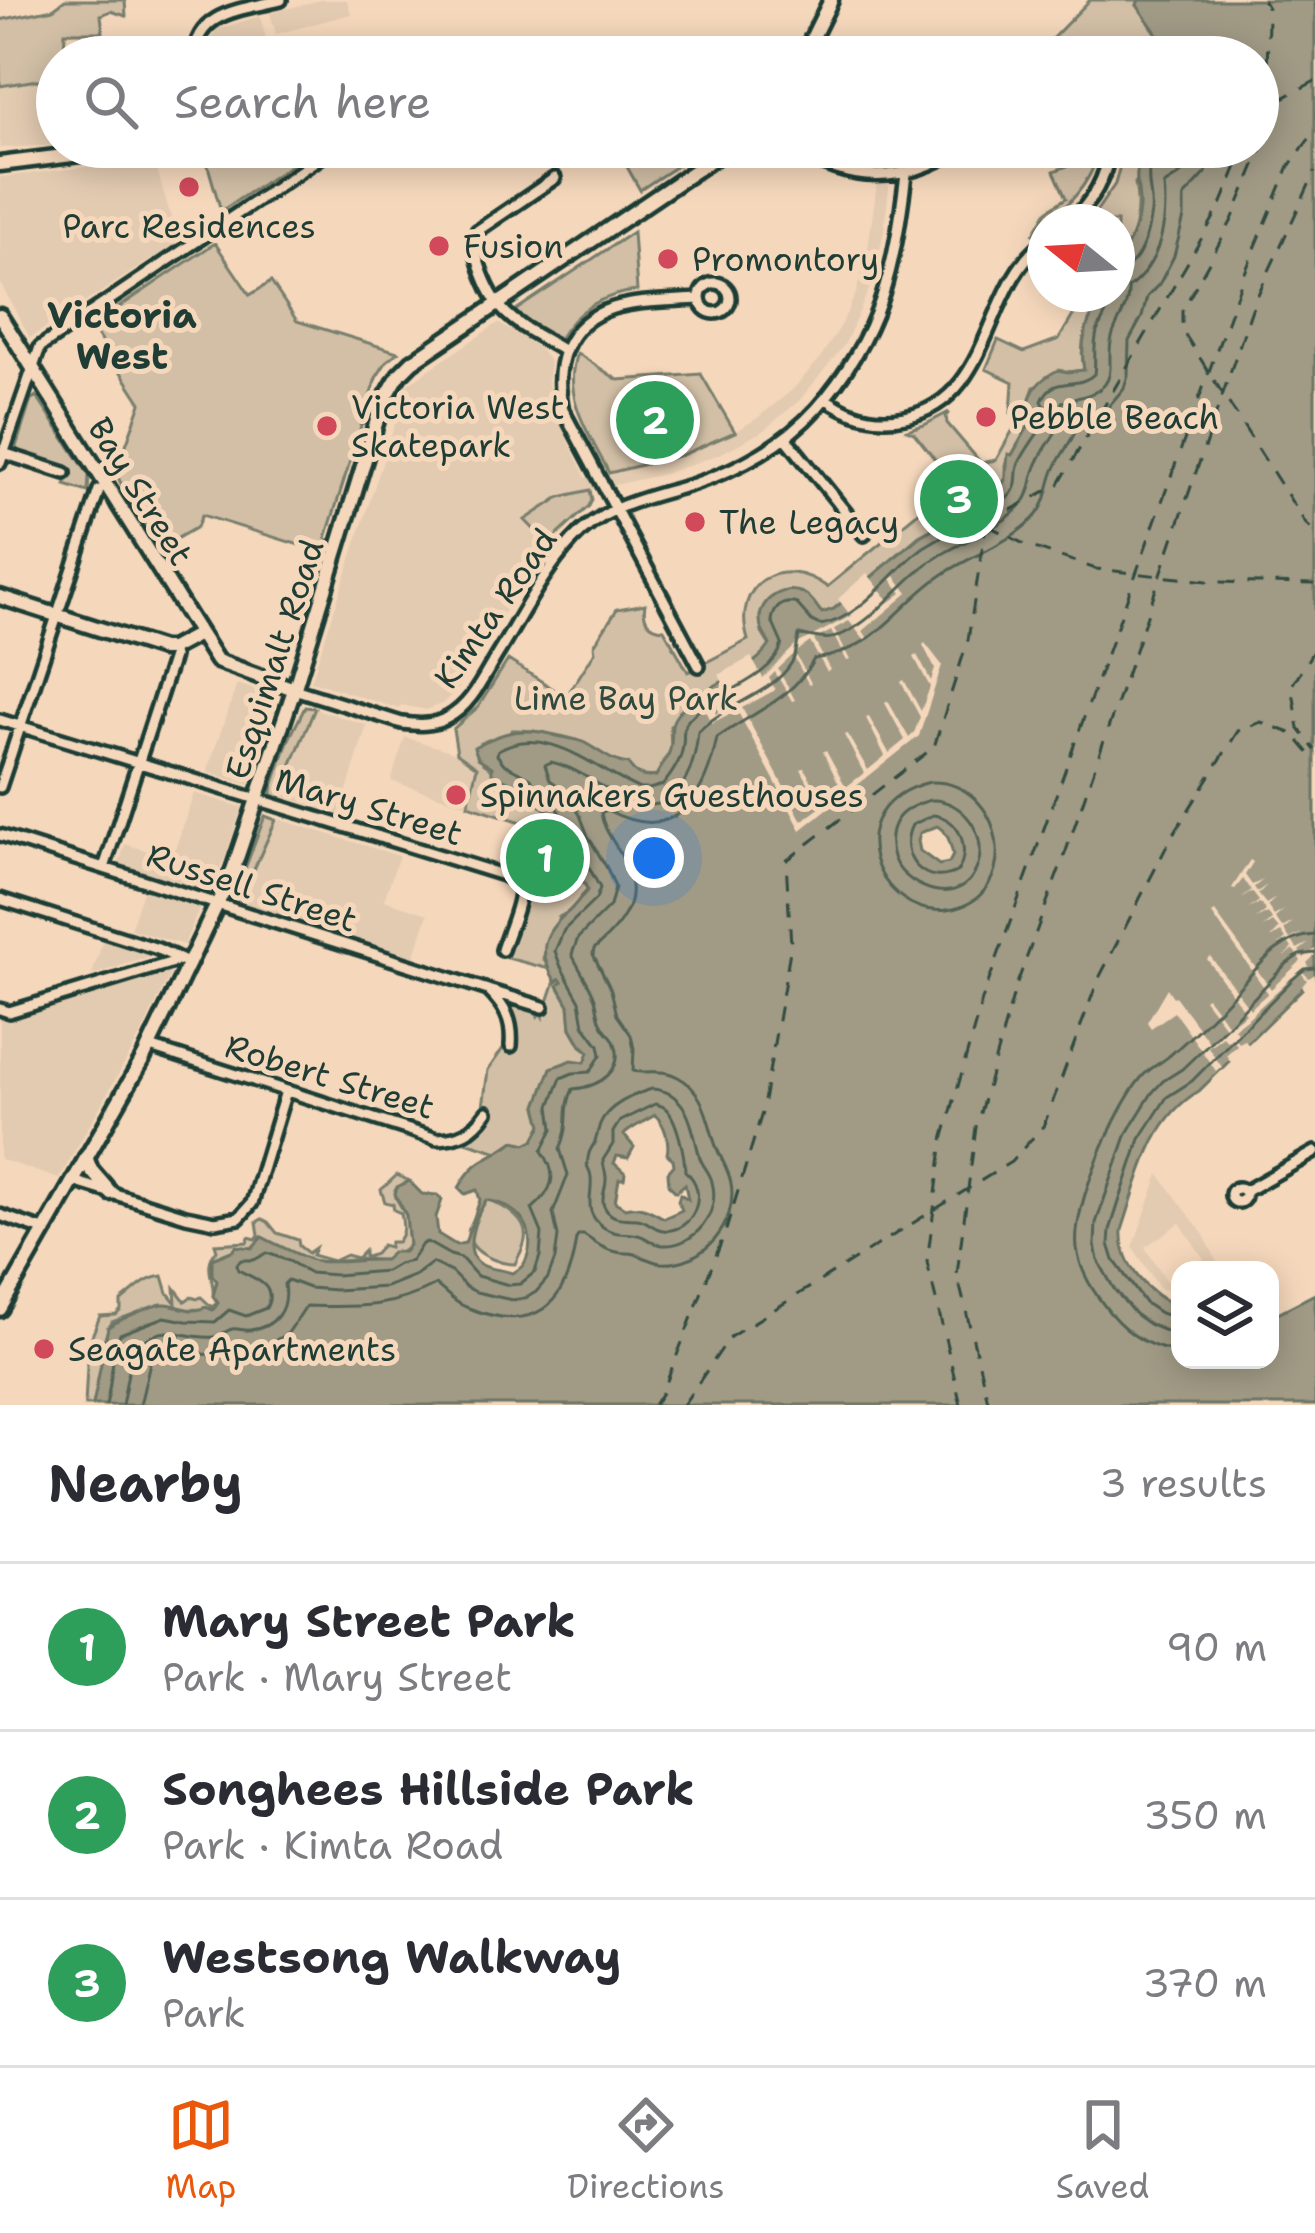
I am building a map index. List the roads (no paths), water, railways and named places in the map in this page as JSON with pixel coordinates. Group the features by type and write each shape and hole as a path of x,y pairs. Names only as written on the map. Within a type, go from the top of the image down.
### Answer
{"main road":[{"path":"813,36 831,0"},
{"path":"0,164 36,160"},
{"name":"Esquimalt Road","path":"0,1309 150,1046 185,962 232,872 390,388 412,362 699,168"},
{"name":"Bay Street","path":"0,316 217,661 294,689"},
{"path":"0,598 154,648 171,649 199,634"},
{"path":"86,1157 111,1193"}],"street":[{"path":"198,36 208,22 281,0"},
{"path":"65,473 1,456 40,347 302,168"},
{"path":"832,168 856,174 906,174 922,168"},
{"path":"1088,204 1100,187 1105,168"},
{"name":"Kimta Road","path":"294,689 402,723 433,724 472,697 561,553 586,527 614,508 730,470 784,437 825,398 865,340 886,291 906,174"},
{"path":"555,178 477,231 473,244 489,293 504,315 564,352"},
{"path":"825,398 856,415 884,419 918,413 939,403 972,368 1027,257"},
{"path":"699,666 563,410 558,375 564,352 579,329 607,310 700,299"},
{"path":"784,437 864,535"},
{"path":"0,787 98,490"},
{"path":"104,868 171,649"},
{"name":"Mary Street","path":"0,720 503,875 519,888 502,950"},
{"name":"Russell Street","path":"0,835 543,1007"},
{"path":"0,898 185,962"},
{"path":"0,1009 9,1012 185,962"},
{"path":"488,990 509,1016 511,1046"},
{"name":"Robert Street","path":"150,1046 437,1139 460,1137 487,1112"},
{"path":"73,1181 215,1222 239,1218 252,1203 286,1091"},
{"path":"1244,1192 1315,1152"},
{"path":"0,1215 46,1231"}],"water":[{"path":"1139,0 1315,0 1315,976 1169,1118 1148,1152 1122,1230 1131,1267 1171,1302 1171,1369 1279,1369 1279,1312 1315,1294 1315,1405 93,1405 108,1327 164,1304 213,1310 218,1303 213,1296 217,1281 212,1259 236,1246 252,1248 262,1237 316,1261 384,1260 409,1245 406,1215 395,1194 397,1187 409,1181 422,1194 442,1200 436,1217 438,1234 456,1245 465,1243 480,1200 477,1190 465,1194 459,1188 465,1178 477,1164 514,1141 534,1140 542,1125 537,1106 551,1068 572,1060 585,1062 589,1052 571,1028 569,1005 558,985 562,982 556,982 545,953 552,928 588,890 556,826 540,816 547,810 527,797 520,784 492,773 474,747 495,737 535,731 585,743 628,764 639,775 656,776 669,753 678,713 752,663 770,645 760,619 769,599 796,591 809,597 822,613 834,609 920,536 1001,487 1008,454 1012,455 1036,413 1027,408 1034,390 1058,370 1084,370 1084,340 1094,312 1135,312 1138,168 1279,168 1279,36 1158,36 1137,5","holes":["937,826 947,835 953,855 949,863 939,865 920,851 920,833","655,1115 662,1123 667,1154 674,1165 668,1172 669,1185 676,1192 685,1184 688,1199 680,1194 682,1210 664,1218 615,1202 619,1179 625,1173 614,1163 617,1156 628,1158 634,1147 624,1135","486,1200 519,1216 528,1231 524,1265 512,1273 482,1265 472,1252 472,1234"]}],"place":[{"name":"Parc Residences","path":"189,187"},
{"name":"Fusion","path":"439,246"},
{"name":"Promontory","path":"668,259"},
{"name":"Pebble Beach","path":"986,417"},
{"name":"Songhees Hillside Park","path":"655,420"},
{"name":"Victoria West Skatepark","path":"327,426"},
{"name":"Westsong Walkway","path":"959,499"},
{"name":"The Legacy","path":"695,522"},
{"name":"Spinnakers Guesthouses","path":"456,795"},
{"name":"Mary Street Park","path":"545,858"},
{"name":"Seagate Apartments","path":"44,1349"}],"district":[{"name":"Victoria West","path":"122,336"}],"park label":[{"name":"Lime Bay Park","path":"626,698"}]}
